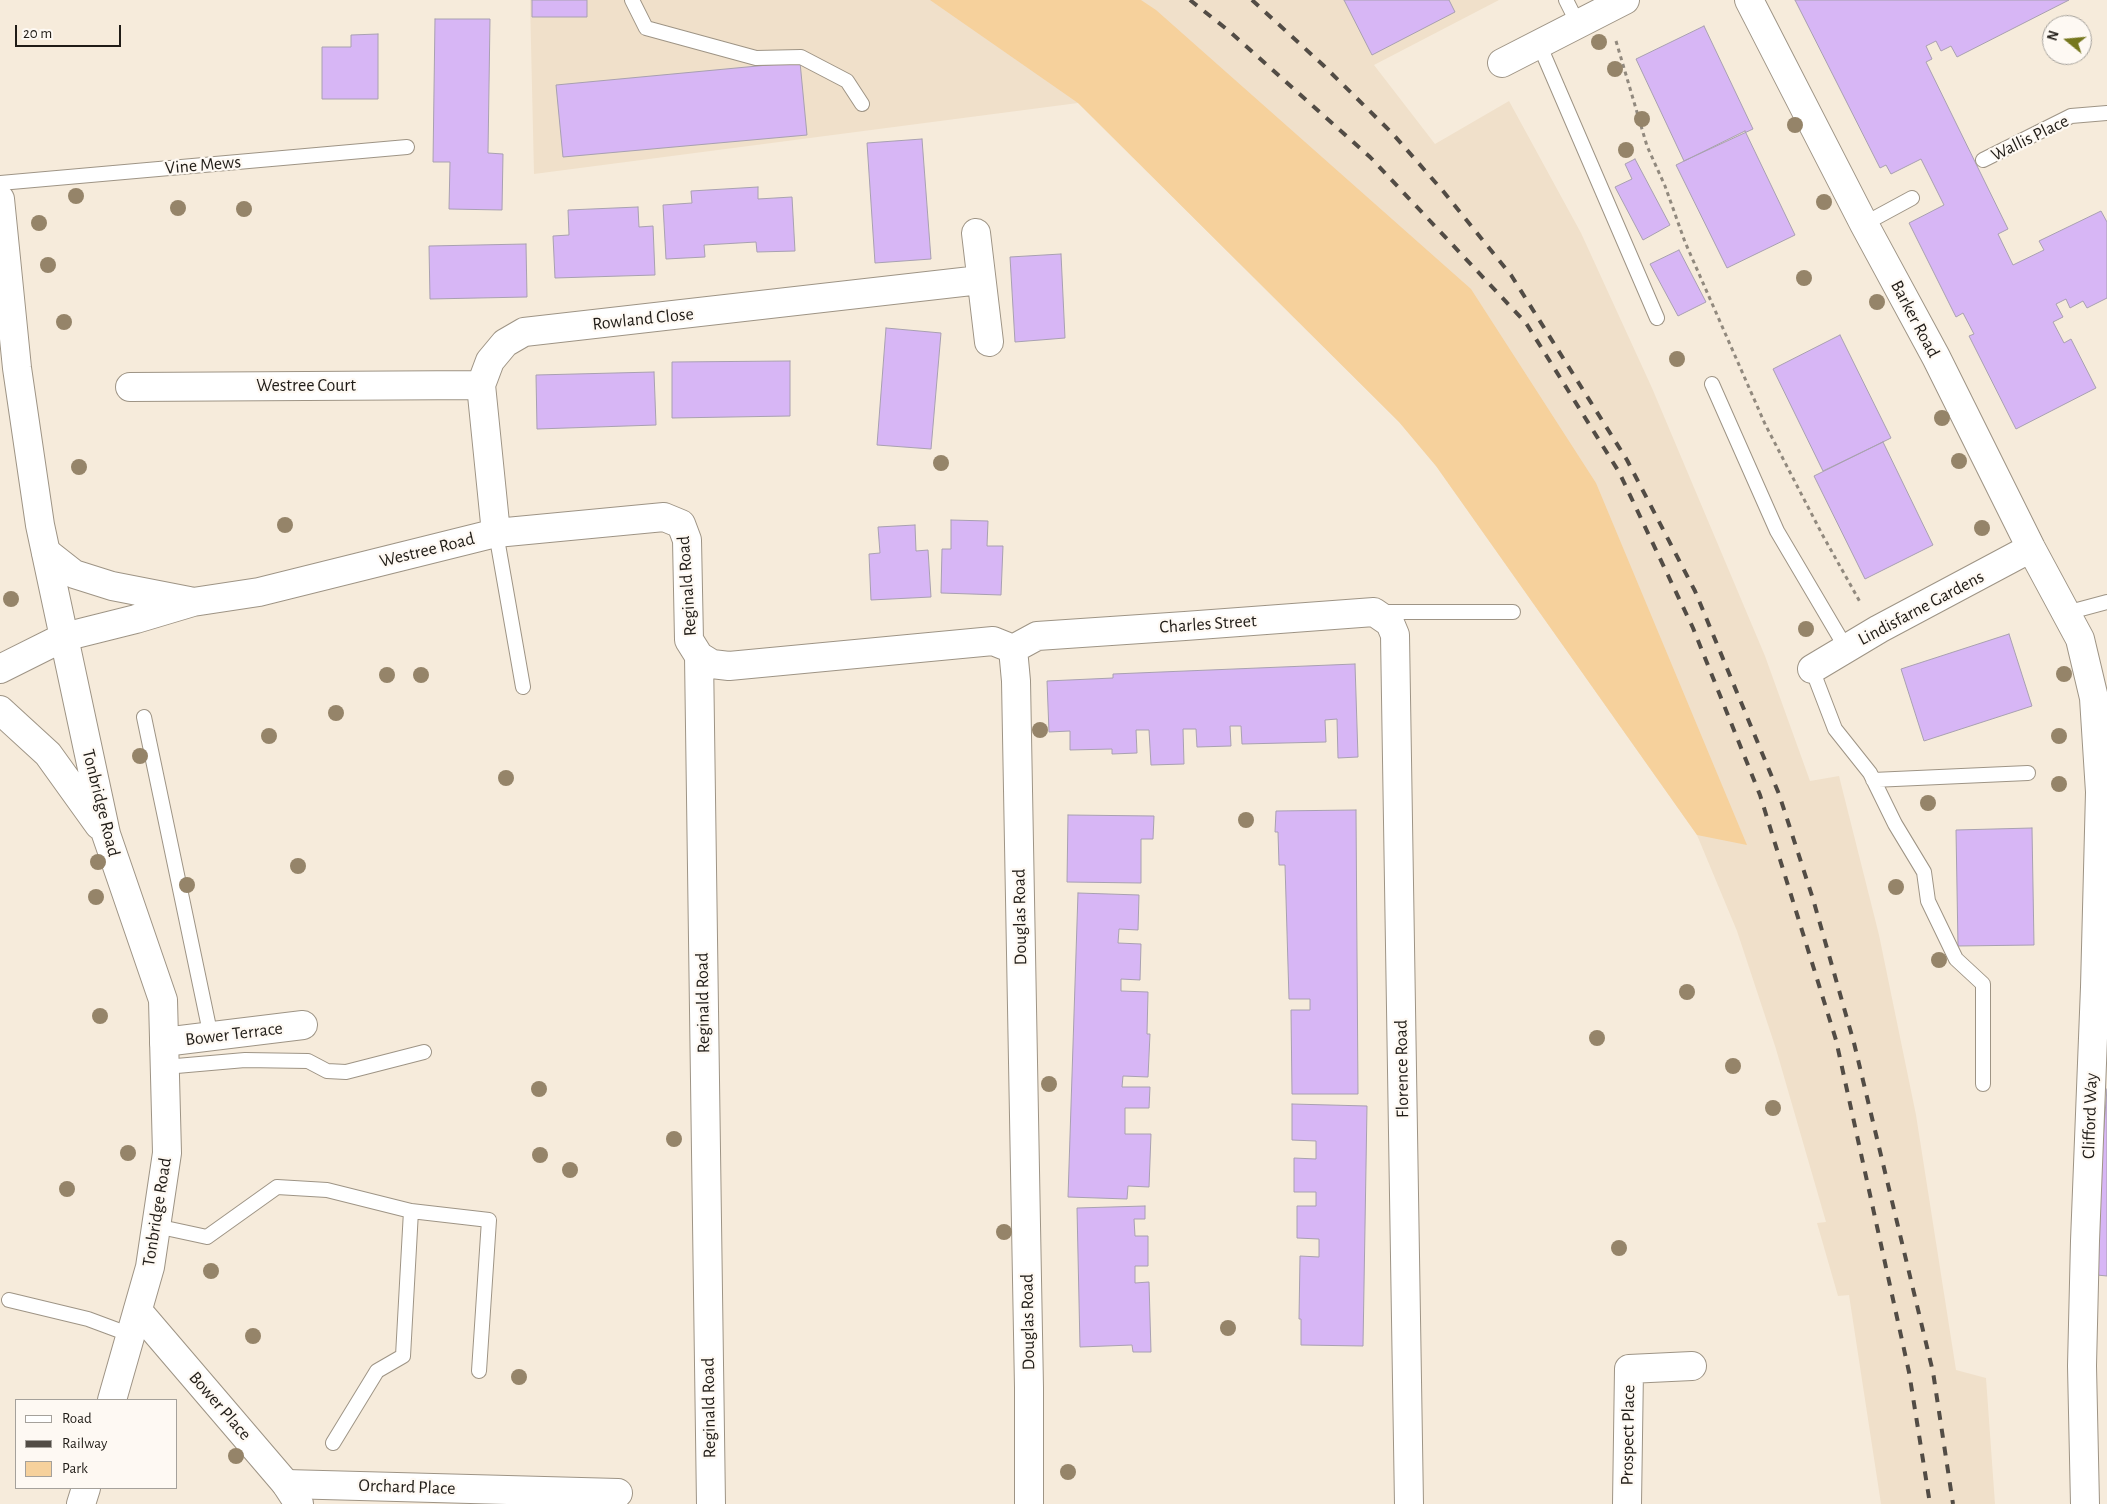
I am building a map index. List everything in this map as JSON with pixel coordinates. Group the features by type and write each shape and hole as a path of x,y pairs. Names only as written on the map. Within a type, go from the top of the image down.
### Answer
{"street":[{"name":"Barker Road","path":"1749,0 1864,224 1936,357 2031,548 2080,639"},
{"path":"1502,63 1614,6"},
{"name":"Tonbridge Road","path":"0,199 17,368 40,525 106,834 163,1000 167,1153 150,1267 112,1399"},
{"path":"976,233 980,280 989,342"},
{"name":"Rowland Close","path":"496,533 481,385 490,361 505,343 524,332 980,280"},
{"name":"Westree Court","path":"130,387 481,385"},
{"name":"Westree Road","path":"0,669 64,637 136,619 192,602 259,592 496,533 664,517"},
{"name":"Reginald Road","path":"664,517 682,524 687,540 689,640 698,656 711,1504"},
{"name":"Lindisfarne Gardens","path":"1812,669 1879,629 2031,548"},
{"name":"Westree Road","path":"46,552 74,574 112,586 192,602"},
{"name":"Florence Road","path":"1374,612 1390,623 1395,635 1409,1504"},
{"name":"Charles Street","path":"1013,649 1037,636 1374,612"},
{"name":"Clifford Way","path":"2080,639 2094,698 2100,792 2095,987 2084,1250 2082,1393 2085,1504"},
{"path":"698,656 712,664 729,666 993,641 1013,649"},
{"name":"Douglas Road","path":"1013,649 1016,691 1029,1368 1029,1504"},
{"path":"0,710 48,754 106,834"},
{"name":"Bower Terrace","path":"165,1054 211,1038 303,1025"},
{"name":"Bower Place","path":"135,1323 293,1494"},
{"name":"Prospect Place","path":"1627,1504 1629,1369 1692,1366"},
{"path":"81,1504 86,1489"},
{"name":"Orchard Place","path":"293,1494 618,1493"}],"lane":[{"path":"632,0 632,4 646,28 756,58 801,57 847,81 862,104"},
{"path":"1566,0 1578,24"},
{"path":"1539,44 1657,318"},
{"name":"Wallis Place","path":"1983,160 2071,116 2107,113"},
{"name":"Vine Mews","path":"0,183 407,147"},
{"path":"1864,224 1912,198"},
{"path":"1712,384 1776,531 1846,648"},
{"path":"496,533 523,686"},
{"path":"2066,613 2107,602"},
{"path":"1374,612 1513,612"},
{"path":"1812,669 1835,729 1873,780 1895,824 1924,872 1928,901 1956,958 1983,984 1982,1084"},
{"path":"144,717 211,1038"},
{"path":"1873,780 2028,773"},
{"path":"165,1054 245,1060 308,1061 327,1072 346,1072 424,1052"},
{"path":"156,1226 207,1237 277,1187 327,1190 411,1211 489,1220 479,1371"},
{"path":"333,1443 376,1371 403,1356 411,1211"},
{"path":"9,1300 88,1319 135,1323"}],"path":[{"path":"1614,6 1618,47 1647,146 1665,186 1685,242 1761,415 1851,589 1879,629"}],"shaded area":[{"path":"530,0 1499,0 1374,65 1435,144 1509,101 1581,233 1652,388 1765,656 1810,781 1839,776 1879,935 1916,1115 1956,1370 1986,1378 1995,1504 1881,1504 1849,1295 1838,1296 1817,1223 1826,1222 1776,1049 1737,931 1697,835 1436,466 1399,422 1078,103 534,174"}],"green space":[{"path":"930,0 1141,0 1156,10 1471,289 1596,483 1747,845 1697,835 1436,466 1399,422 1078,103"}],"building":[{"path":"532,0 587,0 587,17 532,17"},
{"path":"1344,0 1449,0 1455,12 1372,55"},
{"path":"1795,0 2069,0 1957,57 1951,46 1941,51 1936,41 1926,46 1932,59 1926,62 2008,229 1998,234 2013,265 2044,250 2039,241 2101,211 2107,222 2107,298 2087,308 2083,301 2070,308 2066,299 2056,304 2063,317 2053,322 2064,343 2071,339 2096,388 2016,429 1969,336 1974,334 1963,313 1956,317 1909,223 1944,205 1921,159 1891,174 1886,165 1880,168"},
{"path":"435,19 490,19 488,153 503,154 502,210 449,209 450,162 433,162"},
{"path":"1704,26 1753,129 1684,161 1636,59"},
{"path":"378,34 378,99 322,99 322,47 351,47 351,35"},
{"path":"800,62 807,135 563,157 556,85"},
{"path":"1745,131 1795,235 1727,268 1676,165"},
{"path":"922,139 931,259 875,263 867,143"},
{"path":"1635,159 1670,225 1643,240 1615,187 1632,179 1625,164"},
{"path":"758,187 758,199 792,197 795,251 757,252 756,242 704,245 705,257 666,259 663,205 692,203 691,191"},
{"path":"638,207 639,227 653,226 655,275 555,278 553,236 569,235 568,210"},
{"path":"526,244 527,297 430,299 429,246"},
{"path":"1679,250 1706,302 1678,316 1650,264"},
{"path":"1061,254 1065,338 1015,342 1010,257"},
{"path":"886,328 941,333 931,449 877,445"},
{"path":"1840,335 1891,438 1823,471 1773,369"},
{"path":"790,361 790,416 672,418 672,362"},
{"path":"654,372 656,425 537,429 536,375"},
{"path":"1883,442 1933,545 1865,579 1814,476"},
{"path":"951,520 988,521 987,546 1003,546 1001,595 941,593 942,549 951,549"},
{"path":"915,525 916,551 928,550 931,597 871,600 869,554 880,553 878,527"},
{"path":"2009,634 2032,706 1924,741 1901,669"},
{"path":"1355,664 1358,757 1338,758 1337,719 1325,720 1326,742 1242,744 1241,726 1230,726 1231,746 1197,747 1196,729 1183,729 1184,764 1151,765 1149,730 1136,730 1137,753 1112,754 1112,749 1070,750 1070,731 1049,732 1047,681 1113,678 1113,674"},
{"path":"1356,810 1358,1094 1292,1094 1291,1010 1310,1010 1310,999 1289,999 1285,865 1279,865 1278,832 1275,832 1276,811"},
{"path":"1068,815 1154,816 1153,839 1141,839 1141,883 1067,882"},
{"path":"2032,828 2034,945 1958,946 1956,830"},
{"path":"1078,893 1139,895 1138,930 1119,929 1118,943 1141,944 1140,980 1121,979 1121,991 1148,992 1147,1034 1150,1034 1148,1077 1123,1076 1122,1087 1150,1087 1149,1108 1125,1108 1125,1134 1151,1134 1149,1187 1128,1186 1127,1199 1068,1197"},
{"path":"2107,1089 2107,1276 2097,1275 2102,1152"},
{"path":"1292,1104 1367,1106 1363,1346 1301,1345 1301,1319 1299,1319 1300,1256 1319,1257 1319,1239 1297,1238 1297,1206 1316,1206 1316,1192 1294,1192 1294,1158 1316,1159 1316,1141 1292,1140"},
{"path":"1145,1206 1145,1219 1134,1219 1135,1236 1148,1236 1148,1266 1135,1266 1135,1283 1149,1282 1151,1352 1133,1352 1132,1345 1080,1347 1077,1208"}],"railway":[{"path":"1190,0 1229,31 1370,157 1526,323 1619,472 1693,628 1760,795 1836,1040 1909,1372 1930,1504"},
{"path":"1252,0 1323,65 1392,133 1443,191 1511,275 1627,460 1695,591 1779,794 1813,899 1854,1043 1933,1372 1953,1504"}]}
